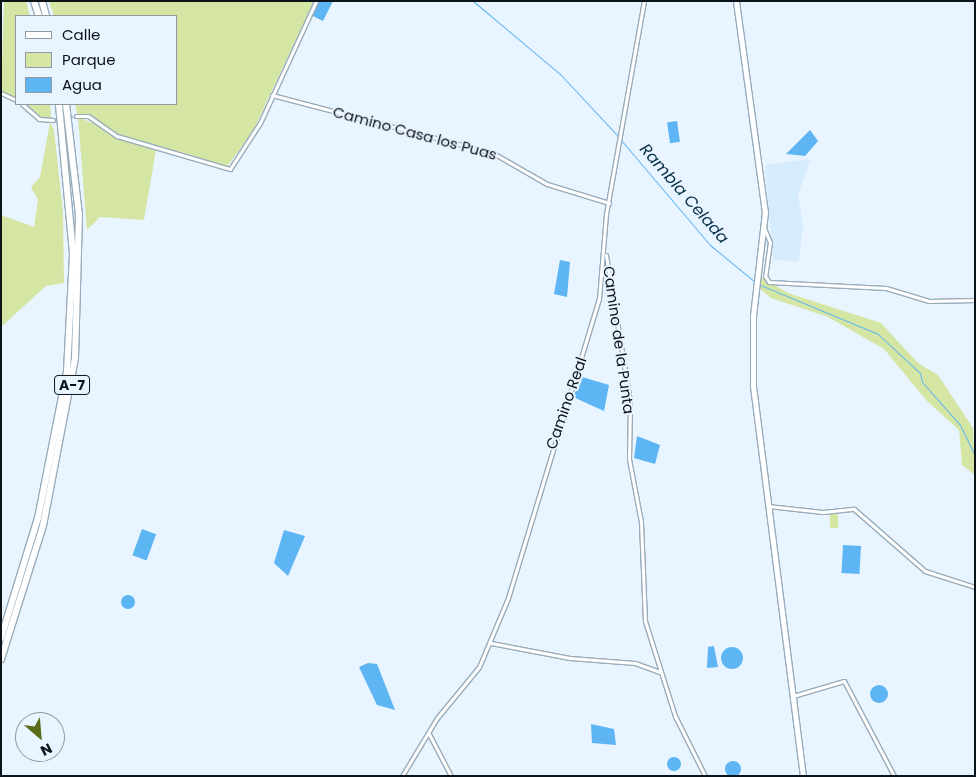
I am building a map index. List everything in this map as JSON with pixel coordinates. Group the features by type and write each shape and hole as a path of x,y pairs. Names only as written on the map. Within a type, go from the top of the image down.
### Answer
{"highway":[{"path":"34,1 39,15"},
{"path":"42,1 46,15"},
{"name":"A-7","path":"1,638 38,518 67,372 73,253 59,105"},
{"name":"A-7","path":"1,659 43,526 75,358 80,247 66,105"}],"main road":[{"path":"736,1 764,228 751,365 803,776"}],"street":[{"path":"76,116 88,116 117,136 227,170 248,144 316,1"},
{"name":"Camino Real","path":"402,776 429,734 465,688 490,643 594,322 605,252 609,203 644,1"},
{"path":"1,93 15,100"},
{"name":"Camino Casa los Puas","path":"272,95 493,152 546,184 609,203"},
{"path":"23,105 39,119 53,120"},
{"path":"764,228 770,242 765,276 769,282 886,288 929,301 975,300"},
{"name":"Camino de la Punta","path":"605,252 630,402 629,459 641,522 645,622 660,672 705,776"},
{"path":"768,506 823,512 854,509 925,571 975,588"},
{"path":"490,643 570,658 635,663 660,672"},
{"path":"793,696 844,681 894,776"},
{"path":"429,734 450,776"}],"shaded area":[{"path":"811,159 798,194 803,226 799,262 773,260 765,165"}],"green space":[{"path":"4,1 26,1 30,15 15,15 15,98 1,91"},
{"path":"49,1 314,1 254,129 227,167 111,132 92,117 77,114 75,105 178,105 178,15 54,15"},
{"path":"25,105 50,105 51,118 40,118"},
{"path":"78,117 156,150 144,220 100,217 87,230"},
{"path":"50,122 54,130 63,212 64,283 46,286 1,327 1,215 34,227 38,200 31,187 40,177"},
{"path":"761,277 788,293 881,323 918,363 938,375 973,428 975,475 962,465 959,430 927,401 884,349 828,317 771,298 760,289"},
{"path":"830,512 838,512 838,528 830,528"}],"water":[{"path":"318,1 333,1 323,21 311,15"},
{"path":"677,121 680,142 670,143 667,122"},
{"path":"810,130 818,141 805,156 786,154"},
{"path":"560,260 570,262 567,297 554,294"},
{"path":"582,377 609,385 604,411 573,397"},
{"path":"637,436 660,445 655,464 634,458"},
{"path":"142,529 156,534 147,560 132,555"},
{"path":"284,530 305,536 288,576 274,563"},
{"path":"843,545 861,546 860,574 842,573"},
{"path":"128,595 133,597 135,602 133,607 128,609 123,607 121,602 123,597"},
{"path":"714,646 718,667 707,668 708,647"},
{"path":"732,647 740,650 743,658 740,666 732,669 724,666 721,658 724,650"},
{"path":"368,663 377,664 395,710 377,705 359,667"},
{"path":"875,685 883,685 888,690 886,701 875,703 870,698 870,690"},
{"path":"591,724 614,729 616,745 592,743"},
{"path":"674,757 679,759 681,764 679,769 674,771 669,769 667,764 669,759"},
{"path":"730,761 736,761 741,766 739,775 730,777 725,772 725,766"}],"waterway":[{"name":"Rambla Celada","path":"473,1 560,74 619,137"},
{"name":"Rambla Celada","path":"621,140 710,245 755,282"},
{"name":"Rambla Celada","path":"758,284 878,334 920,373 922,382 960,425 975,456"}],"tunnel":[{"path":"53,120 76,116"}]}
